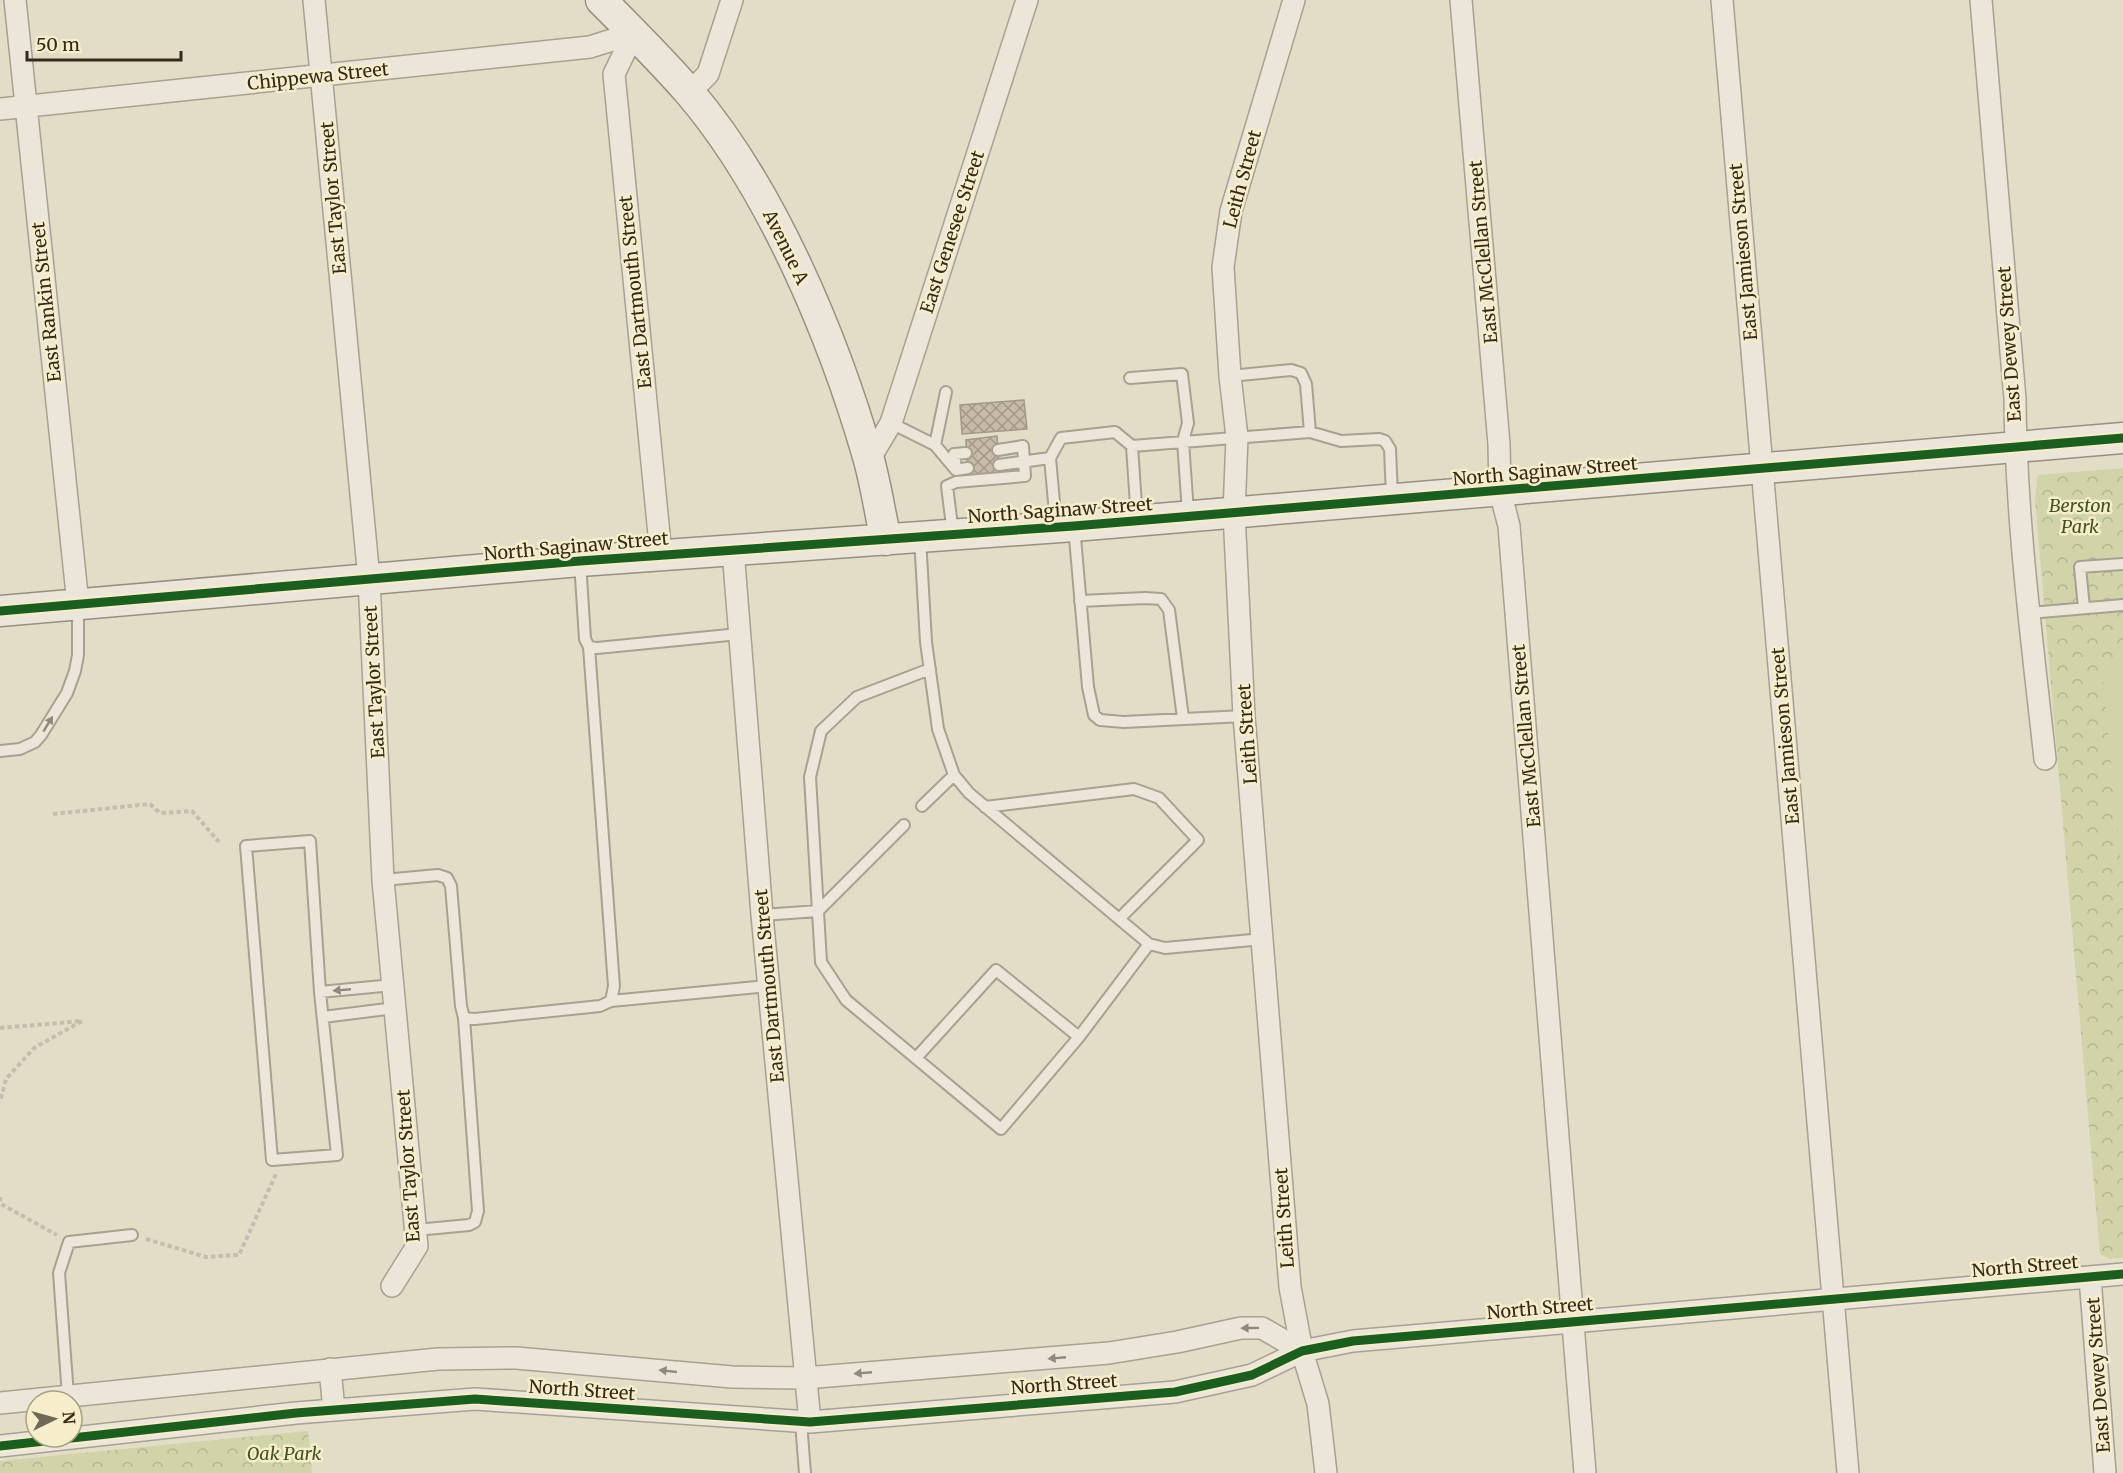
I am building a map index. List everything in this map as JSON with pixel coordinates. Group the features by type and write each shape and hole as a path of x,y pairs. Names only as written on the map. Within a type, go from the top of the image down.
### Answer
{"main road":[{"name":"Avenue A","path":"601,0 689,93 733,151 765,205 812,299 844,384 869,460 886,540"},
{"name":"North Saginaw Street","path":"0,611 580,561 1189,517 2123,438"}],"street":[{"name":"East Rankin Street","path":"15,0 78,604"},
{"name":"East Taylor Street","path":"314,0 369,579 384,880 417,1246 392,1286"},
{"path":"689,93 708,74 732,0"},
{"name":"East Genesee Street","path":"869,460 891,423 1027,0"},
{"name":"Leith Street","path":"1294,0 1231,211 1223,267 1230,376 1237,437 1234,513 1244,716 1290,1287 1302,1351 1318,1404 1326,1473"},
{"name":"East McClellan Street","path":"1461,0 1498,432 1500,491 1510,538 1585,1473"},
{"name":"East Jamieson Street","path":"1722,0 1848,1473"},
{"name":"East Dewey Street","path":"1981,0 2015,399 2015,448 2029,613 2045,759"},
{"name":"Chippewa Street","path":"0,108 590,47 634,33"},
{"name":"East Dartmouth Street","path":"634,33 614,74 662,555"},
{"name":"East Dartmouth Street","path":"733,550 768,986 805,1378 805,1422"},
{"name":"North Street","path":"0,1446 334,1410 475,1399 805,1422 1174,1392 1252,1375 1302,1351 1353,1341 2123,1274"},
{"name":"East Dewey Street","path":"2090,1277 2105,1473"},
{"name":"North Street","path":"84,1394 438,1359 516,1358 732,1377 805,1378 1109,1353 1177,1342 1241,1328 1262,1328 1302,1351"},
{"path":"330,1369 334,1410"},
{"name":"North Street","path":"0,1403 24,1401"}],"lane":[{"path":"1230,376 1291,370 1301,373 1306,384 1310,432"},
{"path":"1130,378 1182,374 1188,423 1183,441 1189,517"},
{"path":"935,445 946,392"},
{"path":"891,423 935,445 956,470"},
{"path":"1244,716 1124,722 1100,720 1094,715 1088,687 1080,601 1050,458 1061,438 1115,432 1132,446 1310,432 1341,441 1385,441 1390,449 1392,500"},
{"path":"953,535 947,486 956,482 1025,476 1023,446 998,450"},
{"path":"1132,446 1137,521"},
{"path":"956,482 954,454 966,453"},
{"path":"999,465 1050,458"},
{"path":"956,470 968,468"},
{"path":"920,538 926,642 938,729 954,775 969,793 1149,944 1165,948 1263,939"},
{"path":"580,561 585,639 589,647 614,986 610,1001"},
{"path":"2084,608 2080,567 2123,564"},
{"path":"1080,601 1161,599 1169,610 1183,718"},
{"path":"0,751 24,748 35,742 67,693 78,655 78,604"},
{"path":"2029,613 2123,604"},
{"path":"589,647 739,634"},
{"path":"930,669 857,697 821,731 810,777 821,963 846,1000 1001,1129 1079,1036 1149,944"},
{"path":"922,806 954,775"},
{"path":"985,807 1134,789 1159,798 1197,840 1119,919"},
{"path":"762,915 818,911 904,825"},
{"path":"310,841 320,992 337,1155 272,1160 246,846 310,841"},
{"path":"384,880 438,875 447,878 451,886 461,1006 464,1017 478,1211 475,1222 469,1225 416,1230"},
{"path":"916,1058 996,970 1079,1036"},
{"path":"320,992 393,985"},
{"path":"464,1017 475,1019 600,1006 610,1001 768,986"},
{"path":"323,1017 395,1008"},
{"path":"67,1389 58,1273 69,1242 132,1235"},
{"path":"805,1422 805,1473"}],"path":[{"path":"53,814 150,804 160,813 192,811 219,842"},
{"path":"0,1028 82,1021 34,1048 6,1079 0,1102"},
{"path":"132,1235 206,1257 239,1255 276,1173"},
{"path":"0,1197 1,1204 69,1242"}],"green space":[{"name":"Berston Park","path":"2123,468 2123,1258 2110,1259 2100,1254 2035,498 2038,475"},
{"path":"2123,644 2123,882 2102,672"},
{"name":"Oak Park","path":"308,1431 312,1473 0,1473 0,1461"}],"building":[{"path":"1024,400 1027,429 962,434 960,405"},
{"path":"997,436 1000,476 968,479 966,440"}],"cycle path":[{"path":"0,611 580,561 1074,526 2123,438"},
{"path":"0,1446 296,1413 475,1399 810,1422 1175,1392 1252,1375 1302,1351 1353,1341 2123,1274"}]}
